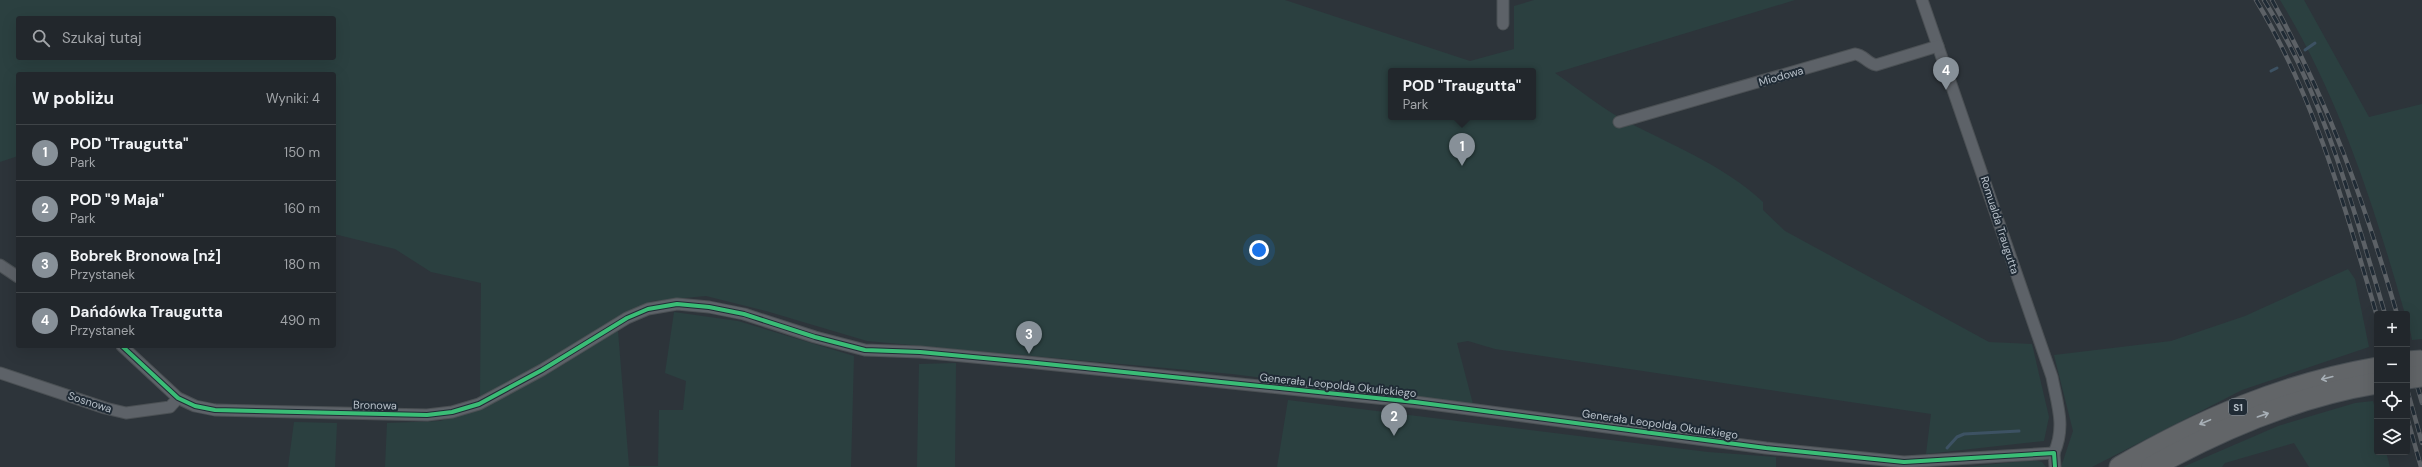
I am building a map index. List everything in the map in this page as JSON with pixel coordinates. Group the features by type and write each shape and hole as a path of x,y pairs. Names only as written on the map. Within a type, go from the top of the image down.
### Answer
{"highway":[{"path":"2410,362 2422,361"},
{"name":"S1","path":"2120,467 2194,426 2255,400 2319,380 2372,376"},
{"name":"S1","path":"2152,467 2225,430 2372,376"},
{"path":"2410,378 2422,376"}],"street":[{"path":"1503,0 1503,24"},
{"name":"Romualda Traugutta","path":"1922,0 2052,377 2060,419 2060,439 2054,453"},
{"name":"Miodowa","path":"1620,122 1855,54 1861,55 1870,64 1876,65 1938,46"},
{"path":"0,265 16,276"},
{"name":"Generała Leopolda Okulickiego","path":"627,318 648,309 677,304 708,307 744,314 815,337 865,350 920,352 1027,362 1414,402 1766,448 1897,461 2054,453"},
{"name":"Bronowa","path":"124,348 178,398 195,406 215,410 369,415 427,415 452,412 479,404 542,370 627,318"},
{"name":"Sosnowa","path":"0,373 105,408 126,413 170,407 178,398"},
{"path":"2054,453 2055,467"}],"green space":[{"path":"0,0 1285,0 1470,61 1514,49 1514,6 1534,0 1795,0 1555,73 1613,114 1696,156 1731,177 1763,202 1763,210 1785,231 1989,342 2032,344 2049,417 2044,441 1926,454 1931,414 1495,349 1468,341 1457,343 1473,404 1232,374 867,341 766,311 706,296 652,301 581,342 618,331 629,466 658,466 659,410 683,410 686,381 665,373 674,312 738,321 854,356 851,467 385,467 387,423 440,421 483,409 480,396 481,283 431,272 395,249 336,234 336,72 16,72 16,157 0,162"},
{"path":"2280,0 2304,0 2369,117 2422,104 2422,339 2412,340 2410,330 2410,311 2404,311 2381,233 2353,152 2320,74"},
{"path":"2348,269 2355,279 2369,347 2242,390 2092,467 2061,467 2073,431 2054,355 2171,341 2245,316"},
{"path":"956,363 955,467 917,467 919,364"},
{"path":"1288,400 1708,452 1776,457 1776,467 1277,467"},
{"path":"2373,401 2374,455 2387,455 2390,467 2309,467 2294,443 2225,463 2222,467 2183,467 2278,426 2355,403"},
{"path":"294,422 337,423 335,467 288,467"},
{"path":"2035,460 2042,462 2046,467 1966,467"}],"waterway":[{"path":"2305,50 2315,43"},
{"path":"2271,71 2277,68"},
{"path":"1947,448 1957,437 1964,434 2019,431"}],"railway":[{"path":"2256,0 2277,37 2312,114 2327,154 2353,234 2376,311"},
{"path":"2264,0 2304,75 2320,113 2335,153 2361,233 2384,311"},
{"path":"2272,0 2311,77 2344,153 2372,232 2396,311"},
{"path":"2410,361 2422,403"},
{"path":"2410,400 2422,443"},
{"path":"2408,419 2421,467"}],"cycle path":[{"path":"124,348 178,398 195,406 215,410 427,415 452,412 479,404 542,370 627,318 648,309 677,304 709,307 744,314 815,337 865,350 920,352 1027,362 1415,402 1766,448 1904,462 2054,453 2055,467"}],"place":[{"name":"Dańdówka Traugutta","path":"1946,90"},
{"name":"POD \"Traugutta\"","path":"1462,166"},
{"name":"Bobrek Bronowa [nż]","path":"1029,354"},
{"name":"POD \"9 Maja\"","path":"1394,436"}]}
